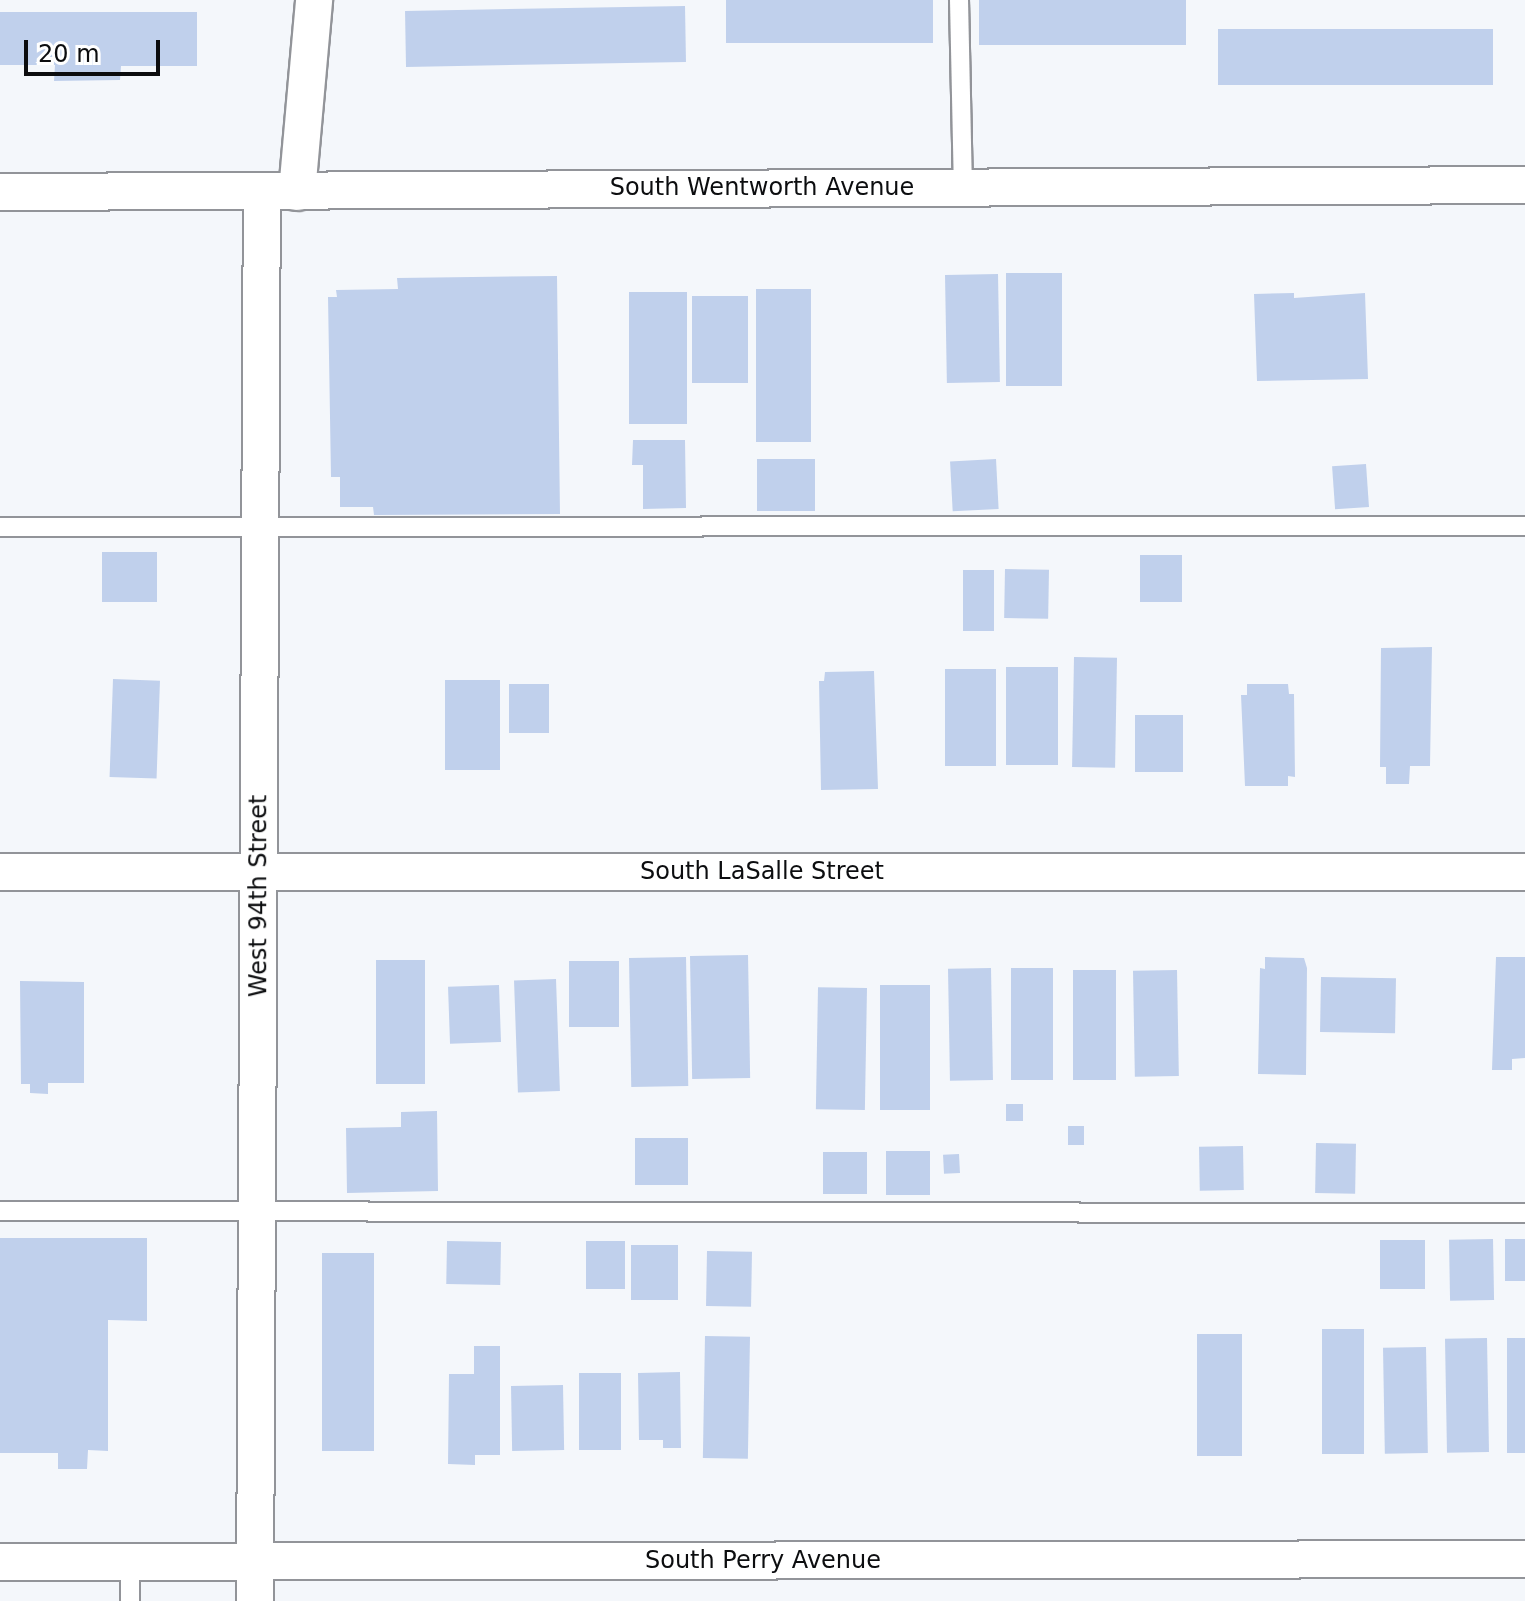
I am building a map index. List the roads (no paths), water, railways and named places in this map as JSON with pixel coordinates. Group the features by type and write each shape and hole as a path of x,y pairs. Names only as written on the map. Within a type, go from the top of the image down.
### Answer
{"street":[{"name":"West 94th Street","path":"255,1601 260,524 280,192 314,0"},
{"name":"South Wentworth Avenue","path":"0,192 1525,185"},
{"name":"South LaSalle Street","path":"0,872 1525,872"},
{"name":"South Perry Avenue","path":"0,1562 1525,1559"}],"lane":[{"path":"959,0 963,187"},
{"path":"0,527 260,524 1525,526"},
{"path":"0,1211 1525,1213"},
{"path":"130,1601 131,1562"}]}
